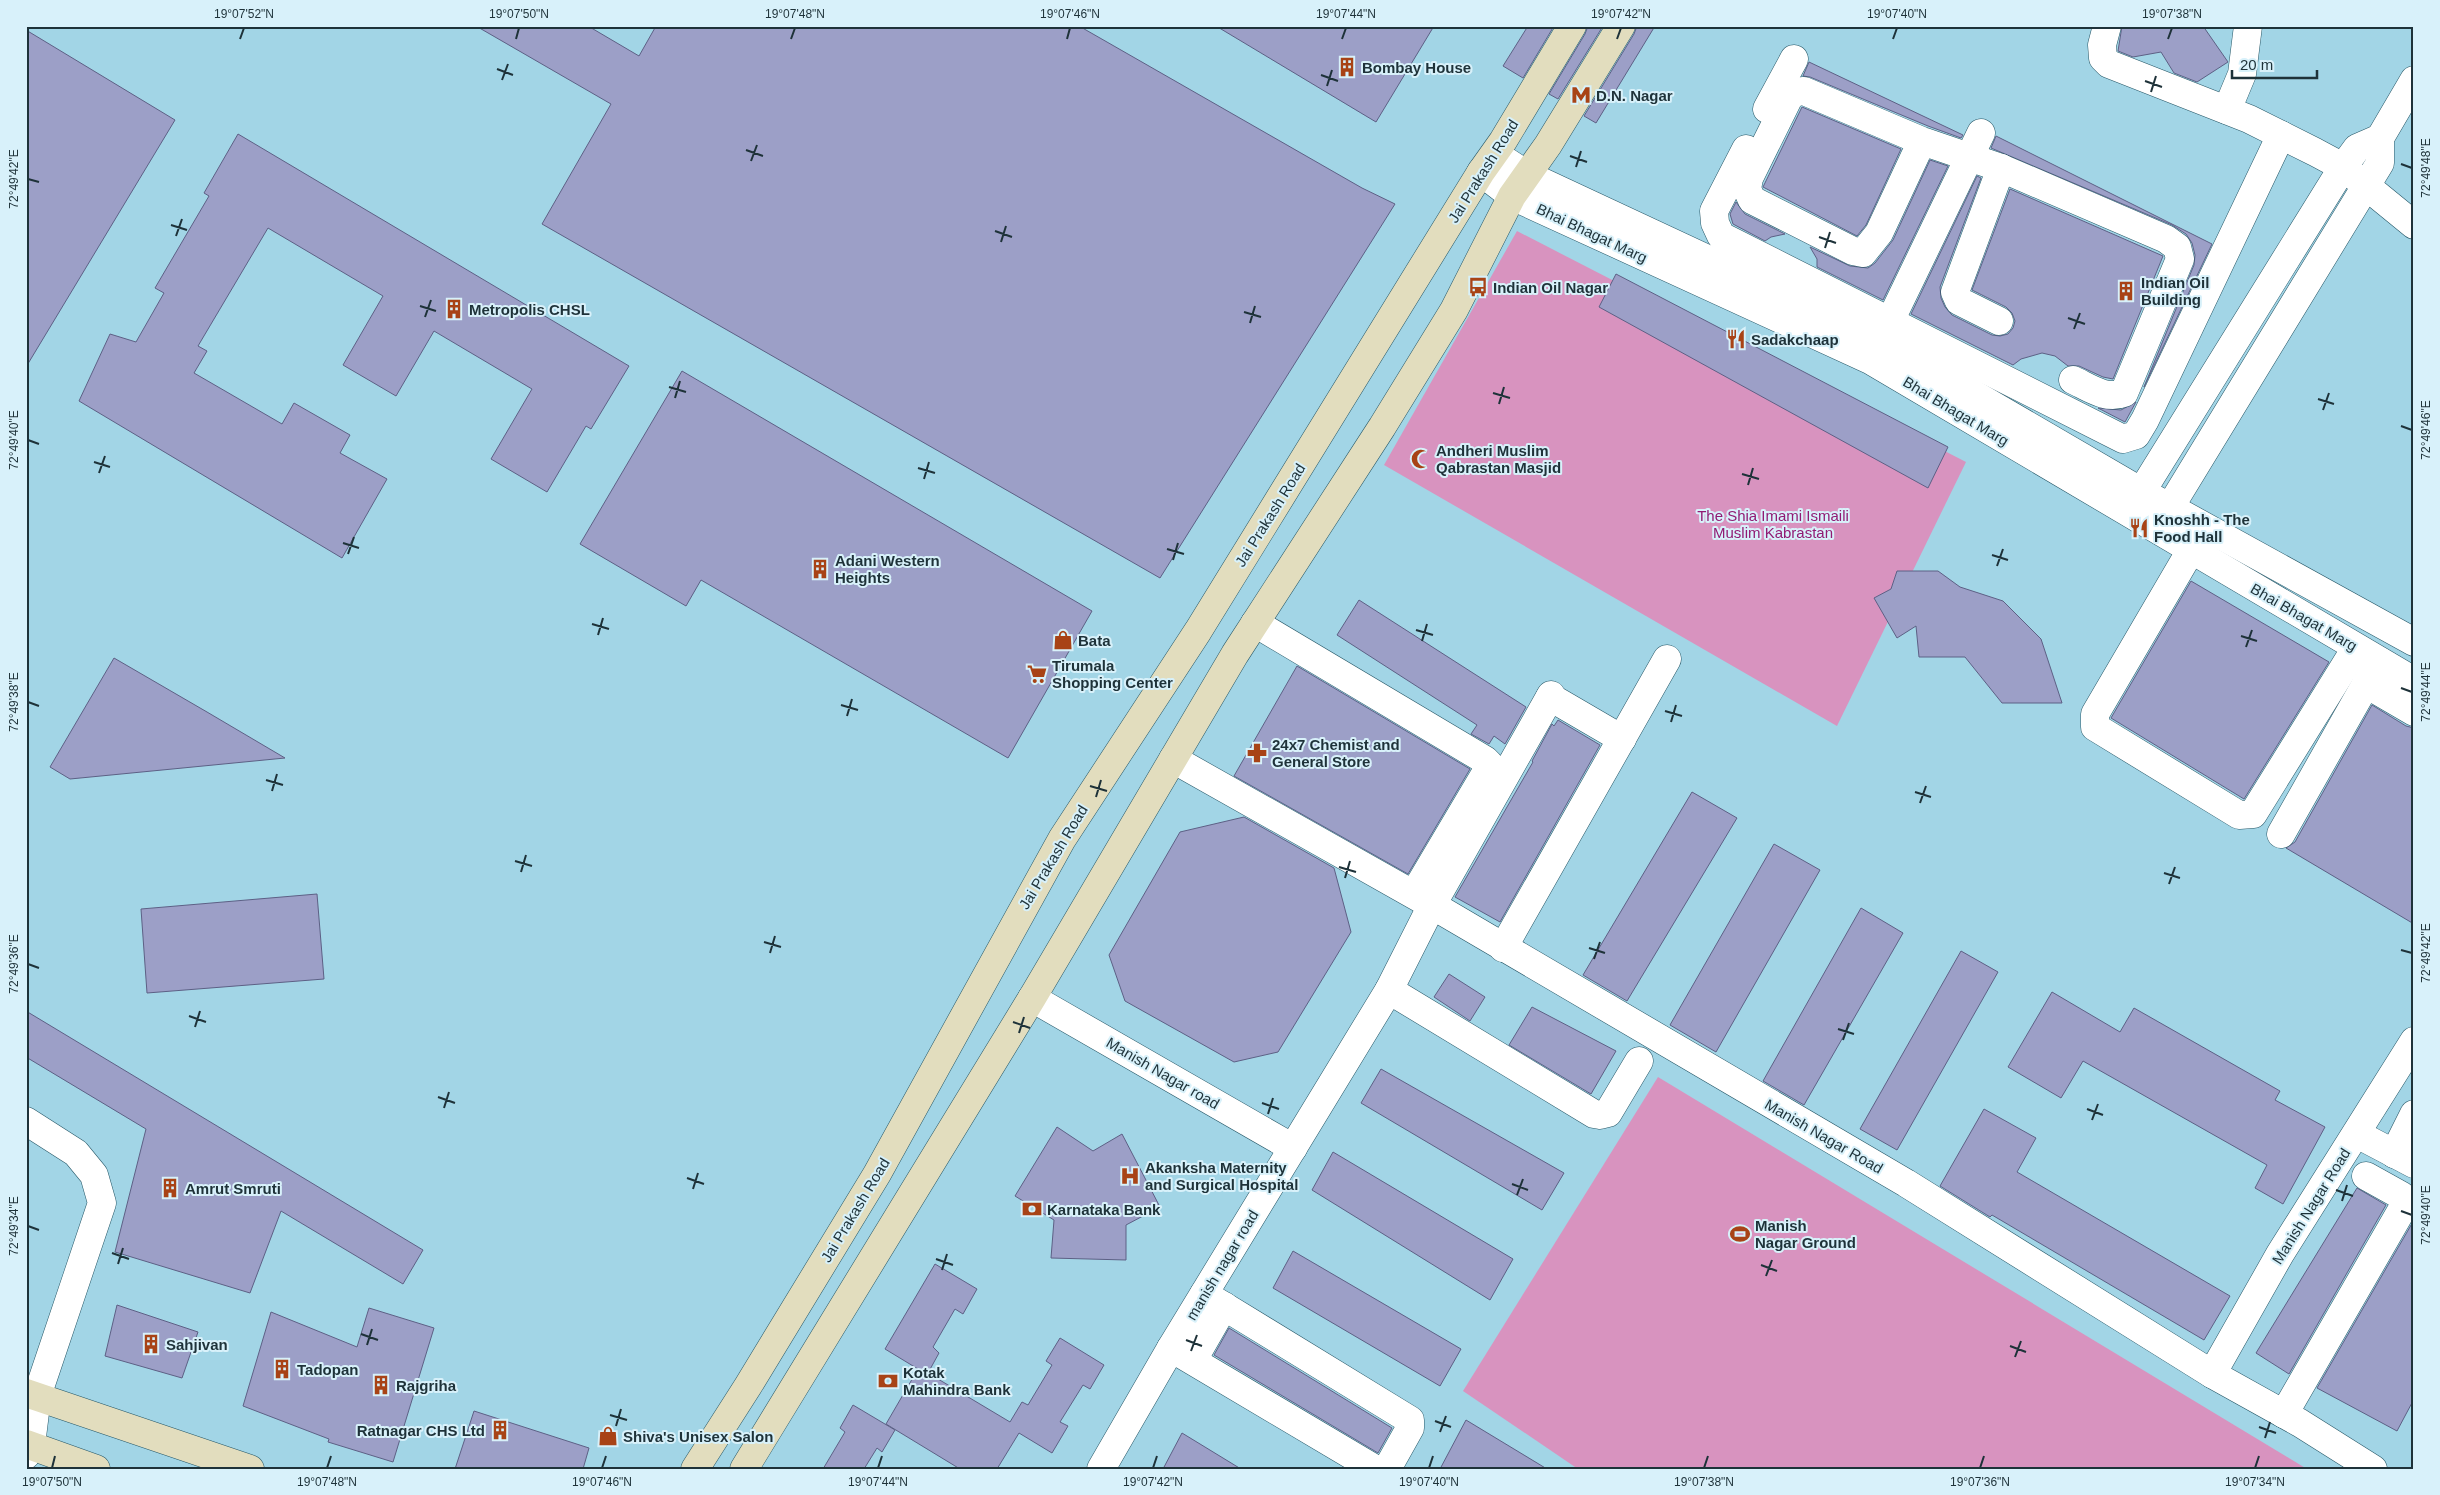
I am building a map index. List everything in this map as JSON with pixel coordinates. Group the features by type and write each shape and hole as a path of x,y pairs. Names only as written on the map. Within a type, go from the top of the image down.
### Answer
{"main road":[{"name":"Jai Prakash Road","path":"694,1469 748,1386 877,1174 1062,839 1198,631 1572,26"},
{"path":"744,1469 1032,998 1255,623 1382,427 1454,310 1520,185 1621,26"},
{"path":"32,1394 250,1469"},
{"path":"28,1448 96,1469"}],"street":[{"path":"2107,26 2102,45 2103,58 2109,64 2227,110 2343,167 2414,225"},
{"path":"2227,110 2242,74 2248,26"},
{"path":"1794,59 1714,211 1715,223 1721,236 1881,341"},
{"path":"2156,530 2380,163 2380,138 2414,80"},
{"path":"1922,141 1879,233 1863,253 1852,252 1752,200 1747,190 1749,178 1789,97 1796,92 1804,91 1922,141 2001,168 2157,234 2177,247 2180,259 2176,274 2124,393 2116,396 2106,396 2073,380"},
{"path":"1881,341 1971,158 1981,133"},
{"path":"1488,163 1520,185 1586,217 1881,341 2123,439 2136,435 2145,420 2281,135"},
{"path":"2380,138 2356,148 2343,167 2135,502 2171,507 2414,642"},
{"path":"1999,321 1959,300 1955,292 2001,168"},
{"name":"Bhai Bhagat Marg","path":"1881,341 2135,502 2156,530 2270,597 2367,664 2414,682"},
{"path":"2191,550 2095,714 2095,727 2238,815 2253,814 2367,664"},
{"path":"2270,597 2285,571"},
{"path":"1255,623 1476,754 1489,764 1488,771 1423,900"},
{"path":"1503,948 1667,659"},
{"path":"2367,664 2414,712"},
{"path":"2281,834 2367,664"},
{"path":"1454,887 1490,813 1553,698 1622,739"},
{"name":"Manish Nagar Road","path":"1173,759 1423,900 1906,1183 2212,1374 2284,1414 2372,1469"},
{"path":"1423,900 1490,813"},
{"name":"manish nagar road","path":"1101,1469 1182,1354 1214,1300 1293,1148 1388,990 1423,900"},
{"path":"1388,990 1600,1116 1608,1113 1638,1061"},
{"name":"Manish Nagar road","path":"1032,998 1293,1148"},
{"name":"Manish Nagar Road","path":"2212,1374 2280,1254 2414,1041"},
{"path":"2357,1134 2404,1159 2414,1114"},
{"path":"26,1121 76,1154 94,1175 102,1203 32,1394 28,1448"},
{"path":"2284,1414 2404,1206 2405,1202 2402,1196 2366,1176"},
{"path":"1214,1300 1410,1420 1410,1428 1386,1469"},
{"path":"1182,1354 1376,1469"}],"green space":[{"name":"The Shia Imami Ismaili Muslim Kabrastan","path":"1517,231 1966,462 1837,726 1384,465"},
{"name":"Manish Nagar Ground","path":"1658,1077 2307,1469 1578,1469 1463,1391"}],"building":[{"path":"476,26 588,26 639,56 656,26 1079,26 1362,188 1395,204 1160,578 542,224 611,104"},
{"name":"Bombay House","path":"1216,26 1434,26 1376,122"},
{"path":"1528,26 1554,26 1523,78 1503,66"},
{"path":"1588,26 1603,26 1558,99 1549,94"},
{"path":"1637,26 1655,26 1596,123 1584,116"},
{"path":"2122,26 2203,26 2228,62 2197,82 2174,73 2161,52 2133,57 2118,51"},
{"path":"26,30 175,120 26,367"},
{"path":"1809,62 1963,135 1961,138 1928,126 1810,77 1803,76"},
{"path":"1802,107 1901,149 1866,225 1857,236 1763,187"},
{"name":"Metropolis CHSL","path":"238,134 629,366 591,429 586,426 547,492 491,459 532,389 434,331 396,396 343,365 383,296 268,228 198,346 207,351 194,373 282,424 294,403 350,435 340,453 387,479 342,558 79,401 110,334 136,342 164,293 155,288 209,196 204,193"},
{"path":"1996,136 2212,244 2144,387 2194,265 2195,255 2192,243 2186,234 2172,225 1991,148"},
{"path":"1930,160 1948,166 1883,300 1817,267 1817,259 1810,247 1850,266 1868,268 1875,263 1893,240"},
{"path":"1977,176 1981,178 1940,287 1941,298 1945,307 1952,315 1992,335 2008,334 2013,328 2015,321 2012,313 2006,307 1972,290 2010,189 2163,256 2113,379 2103,377 2079,366 2068,366 2055,356 2042,353 2021,359 2013,365 1911,314"},
{"path":"1736,202 1745,214 1785,234 1771,237 1765,241 1733,224 1730,214"},
{"path":"1616,274 1948,447 1928,488 1599,307"},
{"name":"Adani Western Heights","path":"682,371 1092,611 1008,758 701,580 686,606 580,544"},
{"path":"2136,402 2125,422 2098,408 2121,410"},
{"path":"1897,571 1938,571 1960,587 2003,601 2041,639 2062,703 2002,703 1965,657 1919,657 1916,626 1897,638 1874,598 1891,589"},
{"path":"2191,581 2329,662 2244,799 2111,718"},
{"path":"1359,600 1526,707 1505,744 1494,736 1489,744 1471,734 1477,725 1337,635"},
{"path":"114,658 285,758 70,779 50,767"},
{"path":"1297,666 1470,769 1408,874 1234,776"},
{"path":"2372,705 2406,726 2414,728 2414,924 2286,848 2295,842"},
{"path":"1558,720 1600,745 1500,922 1455,897 1533,762 1552,724 1554,726"},
{"path":"1692,792 1737,818 1627,1001 1583,975"},
{"path":"1244,817 1334,868 1351,932 1278,1052 1234,1062 1125,1001 1109,955 1180,832"},
{"path":"1774,844 1820,870 1716,1052 1670,1025"},
{"path":"317,894 324,979 147,993 141,909"},
{"path":"1861,908 1903,933 1804,1105 1763,1081"},
{"path":"1961,951 1998,972 1897,1150 1860,1129"},
{"path":"1449,974 1485,997 1470,1021 1434,997"},
{"path":"2052,992 2120,1032 2134,1008 2280,1091 2275,1100 2325,1127 2283,1204 2255,1188 2267,1165 2083,1061 2061,1098 2008,1067"},
{"path":"1532,1007 1616,1051 1591,1094 1509,1045"},
{"path":"26,1011 423,1250 403,1284 281,1211 250,1293 115,1252 146,1129 26,1057"},
{"path":"1381,1069 1564,1173 1542,1210 1361,1103"},
{"path":"1984,1109 2036,1138 2017,1172 2230,1296 2204,1340 1992,1215 1990,1217 1940,1186"},
{"path":"1057,1127 1093,1151 1122,1134 1160,1207 1126,1225 1126,1260 1051,1258 1054,1220 1015,1196"},
{"path":"1333,1152 1513,1259 1490,1300 1312,1190"},
{"path":"2357,1188 2386,1205 2289,1374 2256,1353"},
{"path":"2414,1220 2414,1399 2397,1431 2317,1388"},
{"path":"1293,1251 1461,1349 1440,1386 1273,1288"},
{"path":"935,1264 977,1289 963,1314 955,1309 933,1347 939,1353 928,1373 1010,1422 1022,1402 1028,1405 1052,1365 1046,1361 1060,1338 1104,1365 1090,1389 1083,1385 1060,1422 1068,1426 1052,1453 1019,1433 997,1469 960,1469 886,1424 918,1369 885,1349"},
{"name":"Sahjivan","path":"117,1305 198,1332 182,1378 105,1356"},
{"path":"369,1308 434,1328 393,1462 328,1442 329,1439 243,1406 271,1312 357,1347"},
{"path":"1229,1328 1392,1428 1378,1453 1214,1355"},
{"path":"853,1405 895,1430 882,1452 877,1448 864,1469 823,1469 845,1432 840,1428"},
{"name":"Ratnagar CHS Ltd","path":"474,1411 589,1448 583,1469 455,1469"},
{"path":"1466,1420 1547,1469 1440,1469"},
{"path":"1182,1433 1241,1469 1163,1469"}],"place":[{"name":"Bombay House","path":"1347,67"},
{"name":"D.N. Nagar","path":"1581,95"},
{"name":"Indian Oil Nagar","path":"1478,287"},
{"name":"Indian Oil Building","path":"2126,291"},
{"name":"Metropolis CHSL","path":"454,309"},
{"name":"Sadakchaap","path":"1736,339"},
{"name":"Andheri Muslim Qabrastan Masjid","path":"1421,459"},
{"name":"Knoshh - The Food Hall","path":"2139,528"},
{"name":"Adani Western Heights","path":"820,569"},
{"name":"Bata","path":"1063,640"},
{"name":"Tirumala Shopping Center","path":"1037,674"},
{"name":"24x7 Chemist and General Store","path":"1257,753"},
{"name":"Akanksha Maternity and Surgical Hospital","path":"1130,1176"},
{"name":"Amrut Smruti","path":"170,1188"},
{"name":"Karnataka Bank","path":"1032,1209"},
{"name":"Manish Nagar Ground","path":"1740,1234"},
{"name":"Sahjivan","path":"151,1344"},
{"name":"Tadopan","path":"282,1369"},
{"name":"Kotak Mahindra Bank","path":"888,1381"},
{"name":"Rajgriha","path":"381,1385"},
{"name":"Ratnagar CHS Ltd","path":"500,1430"},
{"name":"Shiva's Unisex Salon","path":"608,1436"}]}
